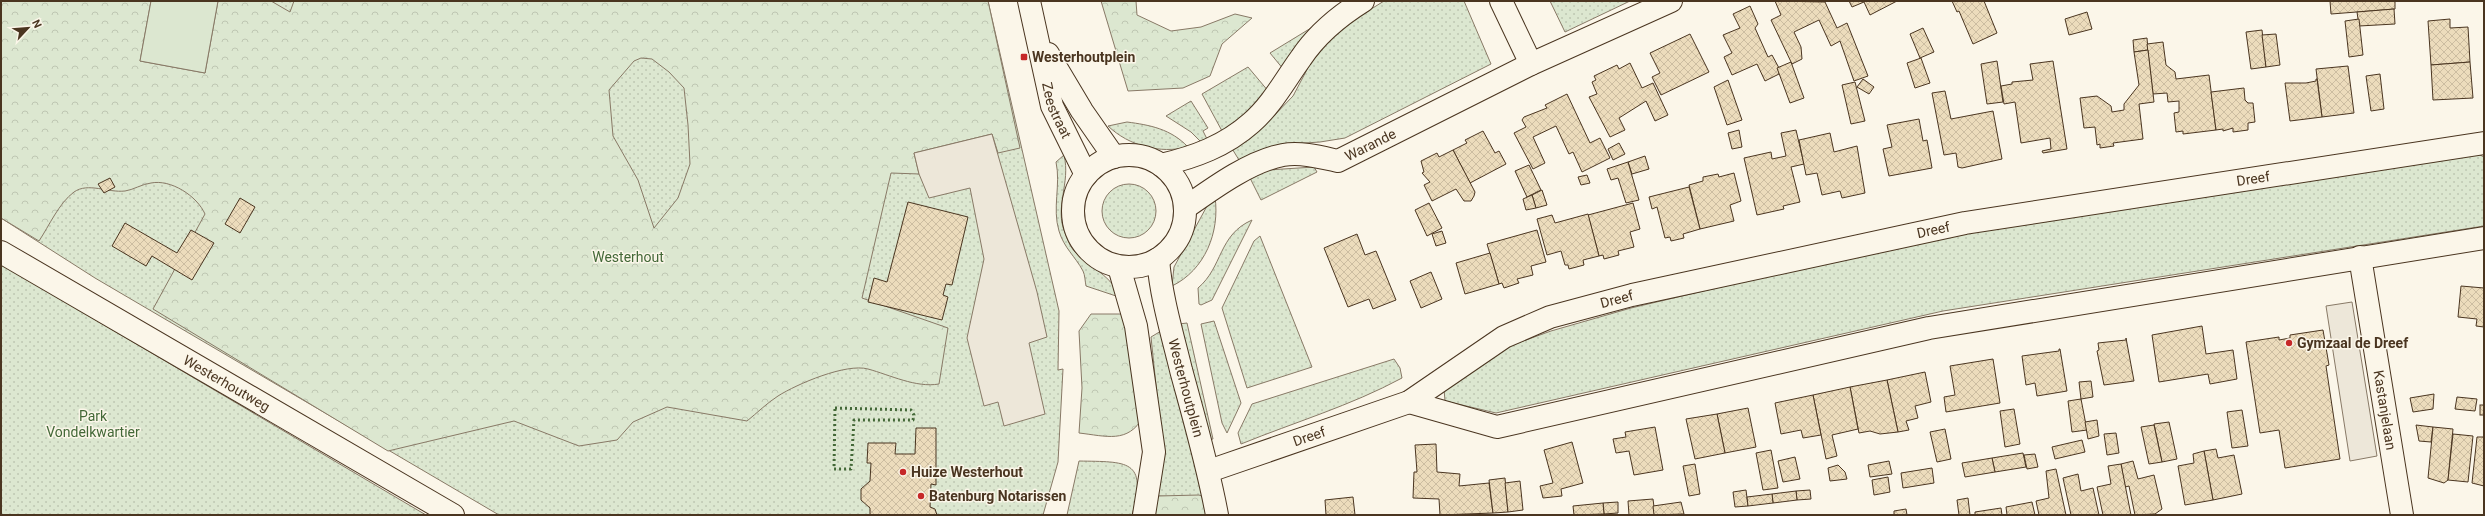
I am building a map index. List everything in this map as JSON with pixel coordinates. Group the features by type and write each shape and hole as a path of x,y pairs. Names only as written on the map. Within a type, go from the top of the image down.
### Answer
{"street":[{"name":"Zeestraat","path":"1029,1 1040,41 1052,106 1086,175"},
{"path":"1161,165 1185,160 1222,145 1252,123 1272,100 1301,56 1334,19 1363,1"},
{"path":"1501,1 1531,64"},
{"name":"Warande","path":"1185,208 1220,184 1259,164 1283,156 1311,155 1338,161 1531,64 1671,1"},
{"name":"Zeestraat","path":"1040,41 1082,111 1114,157"},
{"name":"Dreef","path":"1209,471 1409,402 1504,337 1550,318 1632,295 1965,223 2484,144"},
{"path":"1130,155 1146,158 1161,165 1173,177 1181,192 1185,208 1184,220 1176,242 1158,259 1135,267 1119,267 1104,261 1090,252 1080,238 1074,222 1073,205 1076,194 1086,175 1103,161 1114,157 1130,155"},
{"path":"1409,402 1497,427 1929,328 2484,238"},
{"name":"Westerhoutweg","path":"1,252 450,514"},
{"name":"Kastanjelaan","path":"2360,257 2402,515"},
{"name":"Westerhoutplein","path":"1158,259 1159,279 1167,318 1209,471 1217,515"},
{"path":"1119,267 1136,326 1154,452 1144,515"}],"green space":[{"name":"Westerhout","path":"1,1 988,1 1059,311 1058,370 1063,369 1058,462 1043,515 499,515 95,278 1,218"},
{"name":"Westerhout","path":"1,1 151,1 140,61 205,73 218,1 271,1 290,12 294,1 988,1 1020,148 998,153 992,134 914,153 919,174 891,173 862,298 948,328 939,384 930,385 912,383 868,369 847,369 822,376 786,391 747,421 667,407 633,422 617,440 579,446 514,421 388,451 153,309 205,214 190,195 175,186 159,182 125,191 92,188 80,189 74,192 64,202 39,241 1,218","holes":["641,58 652,59 669,72 684,88 690,164 678,198 654,228 638,180 613,136 609,90 634,61"]},
{"path":"151,1 218,1 205,73 140,61"},
{"path":"1101,1 1136,1 1137,15 1171,31 1201,27 1235,14 1252,18 1222,44 1210,76 1183,88 1128,91"},
{"path":"1384,1 1464,1 1491,64 1345,138 1320,142 1290,144 1239,160 1231,147 1267,123 1293,96 1310,64 1336,31"},
{"path":"1550,1 1630,1 1565,32"},
{"path":"1311,28 1313,30 1284,70 1270,53"},
{"path":"1248,67 1269,92 1247,117 1222,131 1202,94"},
{"path":"1191,101 1208,128 1203,131 1207,139 1202,143 1191,132 1166,116"},
{"path":"1127,122 1160,129 1175,136 1188,147 1177,149 1156,149 1145,147 1125,139 1108,126"},
{"path":"2478,154 2484,157 2484,226 1943,311 1496,413 1445,401 1444,389 1498,350 1551,331 1631,308 1972,228"},
{"path":"1064,155 1066,175 1061,214 1062,223 1069,243 1080,257 1113,284 1119,297 1086,286 1083,271 1061,237 1056,214 1058,179 1056,162"},
{"path":"1314,167 1317,172 1261,200 1249,176 1268,170"},
{"path":"1129,184 1139,186 1148,192 1154,201 1156,211 1154,221 1148,230 1139,236 1129,238 1119,236 1110,230 1104,221 1102,211 1104,201 1110,192 1119,186"},
{"path":"1215,197 1215,223 1208,249 1193,270 1184,279 1172,286 1174,267 1207,206"},
{"path":"1252,220 1212,300 1201,305 1199,304 1198,288 1212,271 1233,234 1241,226"},
{"path":"1260,236 1312,367 1247,388 1222,308 1254,241"},
{"name":"Park Vondelkwartier","path":"1,264 426,515 1,515"},
{"path":"1091,314 1125,314 1143,417 1137,426 1123,435 1107,436 1079,433 1082,388 1079,331"},
{"path":"1214,321 1241,403 1227,433 1222,423 1201,324"},
{"path":"1187,323 1213,439 1208,440 1179,324"},
{"path":"1161,331 1207,498 1158,496 1161,434 1151,337"},
{"path":"1394,359 1400,368 1402,378 1362,397 1241,444 1238,433 1252,404"},
{"path":"1079,461 1110,462 1130,467 1135,474 1137,483 1132,515 1067,515"},
{"path":"1199,495 1207,498 1209,515 1154,515 1158,496"}],"shaded area":[{"path":"992,134 1037,292 1047,337 1029,343 1045,414 1004,426 998,402 984,406 967,338 984,259 970,188 929,198 919,174 914,153"},
{"path":"2352,302 2377,456 2350,461 2326,306"}],"building":[{"path":"1775,1 1825,2 1837,28 1847,23 1868,76 1854,81 1840,41 1831,46 1819,20 1794,32 1801,47 1802,59 1792,64 1771,20 1781,15"},
{"path":"1849,1 1897,1 1870,15 1864,2 1852,7"},
{"path":"1952,1 1984,1 1997,33 1973,44 1959,11 1957,12"},
{"path":"2330,1 2395,1 2395,9 2331,14"},
{"path":"1750,6 1758,24 1755,28 1768,57 1772,55 1779,68 1779,74 1765,81 1757,64 1732,75 1724,57 1732,53 1723,35 1740,28 1733,14"},
{"path":"2394,9 2395,24 2359,26 2357,12"},
{"path":"2087,12 2092,29 2069,35 2065,19"},
{"path":"2359,19 2363,55 2349,57 2345,21"},
{"path":"2450,19 2450,28 2468,27 2470,62 2431,65 2428,21"},
{"path":"1923,28 1934,52 1920,58 1910,34"},
{"path":"2262,30 2266,67 2251,69 2246,32"},
{"path":"1690,34 1709,72 1661,95 1652,77 1660,73 1650,53"},
{"path":"2276,34 2280,65 2266,67 2262,35"},
{"path":"2147,38 2148,50 2134,52 2133,40"},
{"path":"2163,42 2166,65 2175,72 2176,79 2209,75 2216,130 2183,134 2183,131 2176,132 2174,113 2179,112 2179,101 2168,102 2167,93 2153,94 2147,44"},
{"path":"2148,50 2154,102 2139,104 2143,139 2113,143 2114,146 2100,148 2100,144 2097,145 2095,127 2084,128 2080,98 2097,96 2111,106 2112,112 2124,110 2124,104 2139,85 2134,52"},
{"path":"1921,58 1930,83 1915,88 1907,63"},
{"path":"1997,61 2003,102 1987,104 1981,64"},
{"path":"2053,61 2067,149 2043,153 2042,151 2051,149 2050,138 2021,143 2015,102 2004,104 2001,86 2012,84 2012,82 2033,80 2030,64"},
{"path":"1791,62 1804,98 1790,103 1777,68"},
{"path":"2470,62 2473,98 2433,100 2431,65"},
{"path":"1630,63 1642,88 1653,83 1668,115 1655,121 1646,101 1619,118 1625,130 1610,137 1589,97 1597,94 1592,82 1596,80 1594,76 1617,65 1619,69"},
{"path":"2348,66 2354,113 2322,117 2316,69"},
{"path":"2380,74 2384,109 2371,111 2366,76"},
{"path":"1863,79 1874,87 1869,94 1857,87"},
{"path":"2316,79 2322,117 2290,121 2285,83 2306,83 2316,81"},
{"path":"1728,80 1742,120 1727,125 1714,87"},
{"path":"1855,82 1865,121 1851,124 1842,85"},
{"path":"2244,88 2245,100 2248,103 2253,103 2255,122 2248,123 2248,130 2233,132 2233,128 2223,131 2223,129 2216,130 2211,92"},
{"path":"1945,91 1951,119 1993,111 2002,159 1962,168 1958,167 1956,153 1944,155 1932,93"},
{"path":"1567,94 1590,143 1600,138 1610,158 1582,172 1573,152 1569,154 1556,126 1533,137 1545,163 1533,169 1514,133 1526,127 1522,120 1524,117 1547,108 1545,105"},
{"path":"1919,119 1923,141 1927,140 1932,168 1889,176 1883,149 1892,147 1887,125"},
{"path":"1739,130 1742,147 1732,149 1728,133"},
{"path":"1796,130 1804,164 1791,167 1800,202 1783,206 1784,209 1757,215 1744,158 1771,152 1772,159 1786,156 1781,133"},
{"path":"1483,131 1495,153 1499,151 1506,164 1470,183 1453,150 1467,143 1465,140"},
{"path":"1830,133 1834,152 1857,146 1865,193 1842,198 1840,191 1822,195 1817,173 1806,175 1799,140"},
{"path":"1619,143 1625,154 1613,160 1608,149"},
{"path":"1453,150 1475,192 1474,196 1471,201 1464,201 1456,189 1432,201 1424,185 1430,182 1422,173 1424,172 1421,161 1437,153 1439,157"},
{"path":"1645,156 1649,169 1632,174 1628,162"},
{"path":"1628,162 1639,200 1626,203 1618,178 1611,180 1607,169"},
{"path":"1529,165 1541,190 1527,197 1515,171"},
{"path":"1734,173 1741,201 1730,205 1734,221 1700,229 1689,185 1703,181 1703,177 1718,174 1719,177"},
{"path":"1587,175 1590,183 1581,185 1578,177"},
{"path":"110,178 115,187 104,193 98,184"},
{"path":"1689,187 1700,229 1683,234 1684,238 1671,241 1670,237 1665,238 1657,207 1652,209 1649,197"},
{"path":"1542,190 1547,205 1536,208 1532,195"},
{"path":"1532,195 1536,208 1526,210 1523,199"},
{"path":"240,198 255,207 240,233 225,224"},
{"path":"908,202 968,217 952,285 946,284 943,295 948,297 942,320 868,302 874,278 887,282"},
{"path":"1429,203 1442,228 1427,236 1415,210"},
{"path":"1633,203 1640,229 1630,232 1634,247 1618,251 1619,255 1604,259 1603,255 1599,256 1588,215"},
{"path":"1588,214 1599,256 1583,260 1584,265 1569,269 1568,265 1565,265 1561,251 1547,255 1537,219 1552,215 1555,223"},
{"path":"125,223 177,253 191,230 214,243 192,280 152,256 146,266 112,246"},
{"path":"1537,230 1546,262 1531,266 1533,275 1517,279 1519,283 1504,288 1502,283 1499,284 1487,244"},
{"path":"1442,231 1446,243 1436,246 1432,234"},
{"path":"1357,234 1365,255 1376,251 1396,300 1373,309 1369,299 1348,307 1324,248"},
{"path":"1490,253 1499,284 1465,294 1456,263"},
{"path":"1431,272 1442,299 1421,308 1410,281"},
{"path":"2461,286 2484,288 2484,327 2476,326 2477,319 2458,317"},
{"path":"2202,326 2206,354 2233,350 2237,379 2210,384 2208,374 2159,382 2152,335"},
{"path":"2323,330 2329,365 2326,366 2340,459 2285,468 2279,430 2260,433 2246,342 2279,337 2279,340 2290,338 2290,335"},
{"path":"2126,338 2134,381 2104,385 2097,351 2099,350 2098,343 2126,340"},
{"path":"2059,349 2067,391 2037,396 2035,383 2026,385 2022,356 2059,351"},
{"path":"1993,359 2000,403 1946,412 1944,397 1955,395 1950,366"},
{"path":"1925,372 1931,402 1915,406 1918,418 1906,421 1909,430 1898,432 1887,380"},
{"path":"1887,380 1898,432 1880,434 1870,431 1859,433 1850,387"},
{"path":"2091,381 2093,397 2081,399 2079,382"},
{"path":"1850,387 1858,429 1832,435 1837,456 1826,459 1813,395"},
{"path":"2434,394 2433,409 2413,412 2410,398"},
{"path":"1813,395 1821,435 1803,438 1801,430 1781,434 1775,403"},
{"path":"2457,397 2477,399 2475,411 2455,409"},
{"path":"2081,399 2087,430 2072,432 2068,401"},
{"path":"2480,405 2484,405 2484,415 2480,415"},
{"path":"1748,408 1756,447 1725,453 1717,414"},
{"path":"2014,409 2020,444 2005,447 2000,411"},
{"path":"2242,410 2248,446 2232,448 2227,412"},
{"path":"1717,414 1725,453 1695,459 1686,419"},
{"path":"2097,420 2099,436 2088,439 2085,422"},
{"path":"2169,422 2177,459 2162,462 2154,424"},
{"path":"2154,425 2162,462 2149,464 2141,427"},
{"path":"2416,425 2433,427 2431,442 2419,441"},
{"path":"1655,427 1663,470 1634,475 1629,451 1616,453 1613,439 1626,437 1625,432"},
{"path":"2433,427 2453,429 2448,480 2444,483 2428,478"},
{"name":"Huize Westerhout","path":"916,428 936,428 936,485 931,484 930,507 935,509 937,515 870,515 870,508 861,500 861,489 870,481 871,463 867,463 868,443 896,443 895,454 915,454"},
{"path":"1945,429 1951,459 1937,462 1930,432"},
{"path":"2116,433 2119,453 2107,455 2104,434"},
{"path":"2453,434 2473,436 2468,482 2448,480"},
{"path":"2477,437 2484,437 2484,486 2472,483"},
{"path":"2082,440 2085,452 2055,459 2052,447"},
{"path":"1572,442 1583,483 1561,489 1562,496 1543,498 1540,486 1553,483 1544,450"},
{"path":"1436,444 1437,472 1460,474 1459,486 1489,483 1493,513 1440,515 1439,499 1413,498 1414,472 1417,472 1415,445"},
{"path":"2216,449 2218,458 2234,455 2242,494 2213,500 2204,451"},
{"path":"1771,450 1778,488 1763,490 1756,453"},
{"path":"2204,451 2213,500 2185,505 2178,466 2194,463 2193,454"},
{"path":"2023,453 2026,467 1995,472 1992,458"},
{"path":"2035,454 2038,467 2027,469 2024,455"},
{"path":"1795,457 1800,479 1783,482 1778,461"},
{"path":"1992,458 1995,472 1965,477 1962,463"},
{"path":"1889,461 1892,474 1870,477 1868,465"},
{"path":"2133,461 2138,479 2154,475 2162,509 2155,514 2135,515 2129,486 2125,487 2121,464"},
{"path":"1695,464 1700,494 1689,496 1683,466"},
{"path":"2121,464 2131,515 2103,515 2097,487 2111,484 2108,466"},
{"path":"1838,465 1845,472 1847,479 1830,481 1828,468"},
{"path":"1932,468 1934,483 1903,488 1901,473"},
{"path":"2056,469 2066,515 2039,515 2036,501 2049,498 2046,471"},
{"path":"2078,474 2081,491 2093,488 2099,515 2071,515 2063,478"},
{"path":"1888,477 1890,492 1874,495 1872,480"},
{"path":"1505,478 1508,512 1493,513 1489,480"},
{"path":"1520,481 1523,510 1508,512 1505,483"},
{"path":"1746,490 1748,506 1735,507 1733,492"},
{"path":"1810,490 1811,499 1797,500 1796,491"},
{"path":"1796,491 1797,500 1773,503 1772,494"},
{"path":"1772,494 1773,503 1748,506 1747,497"},
{"path":"1353,497 1355,515 1326,515 1325,500"},
{"path":"1968,498 1970,515 1959,515 1957,500"},
{"path":"1653,499 1655,515 1629,515 1628,501"},
{"path":"1618,502 1618,513 1604,514 1603,503"},
{"path":"1681,502 1684,514 1654,515 1653,506"},
{"path":"2032,502 2035,515 2007,515 2006,507"},
{"path":"1603,503 1604,514 1574,515 1573,506"},
{"path":"2001,508 2002,515 1975,515 1975,512"},
{"path":"1906,509 1907,515 1894,515 1894,511"}],"hedge":[{"path":"835,408 911,410 914,415 913,420 854,420 851,469 834,469 835,408"}],"place":[{"name":"Westerhoutplein","path":"1024,57"},
{"name":"Gymzaal de Dreef","path":"2289,343"},
{"name":"Huize Westerhout","path":"903,472"},
{"name":"Batenburg Notarissen","path":"921,496"}]}
